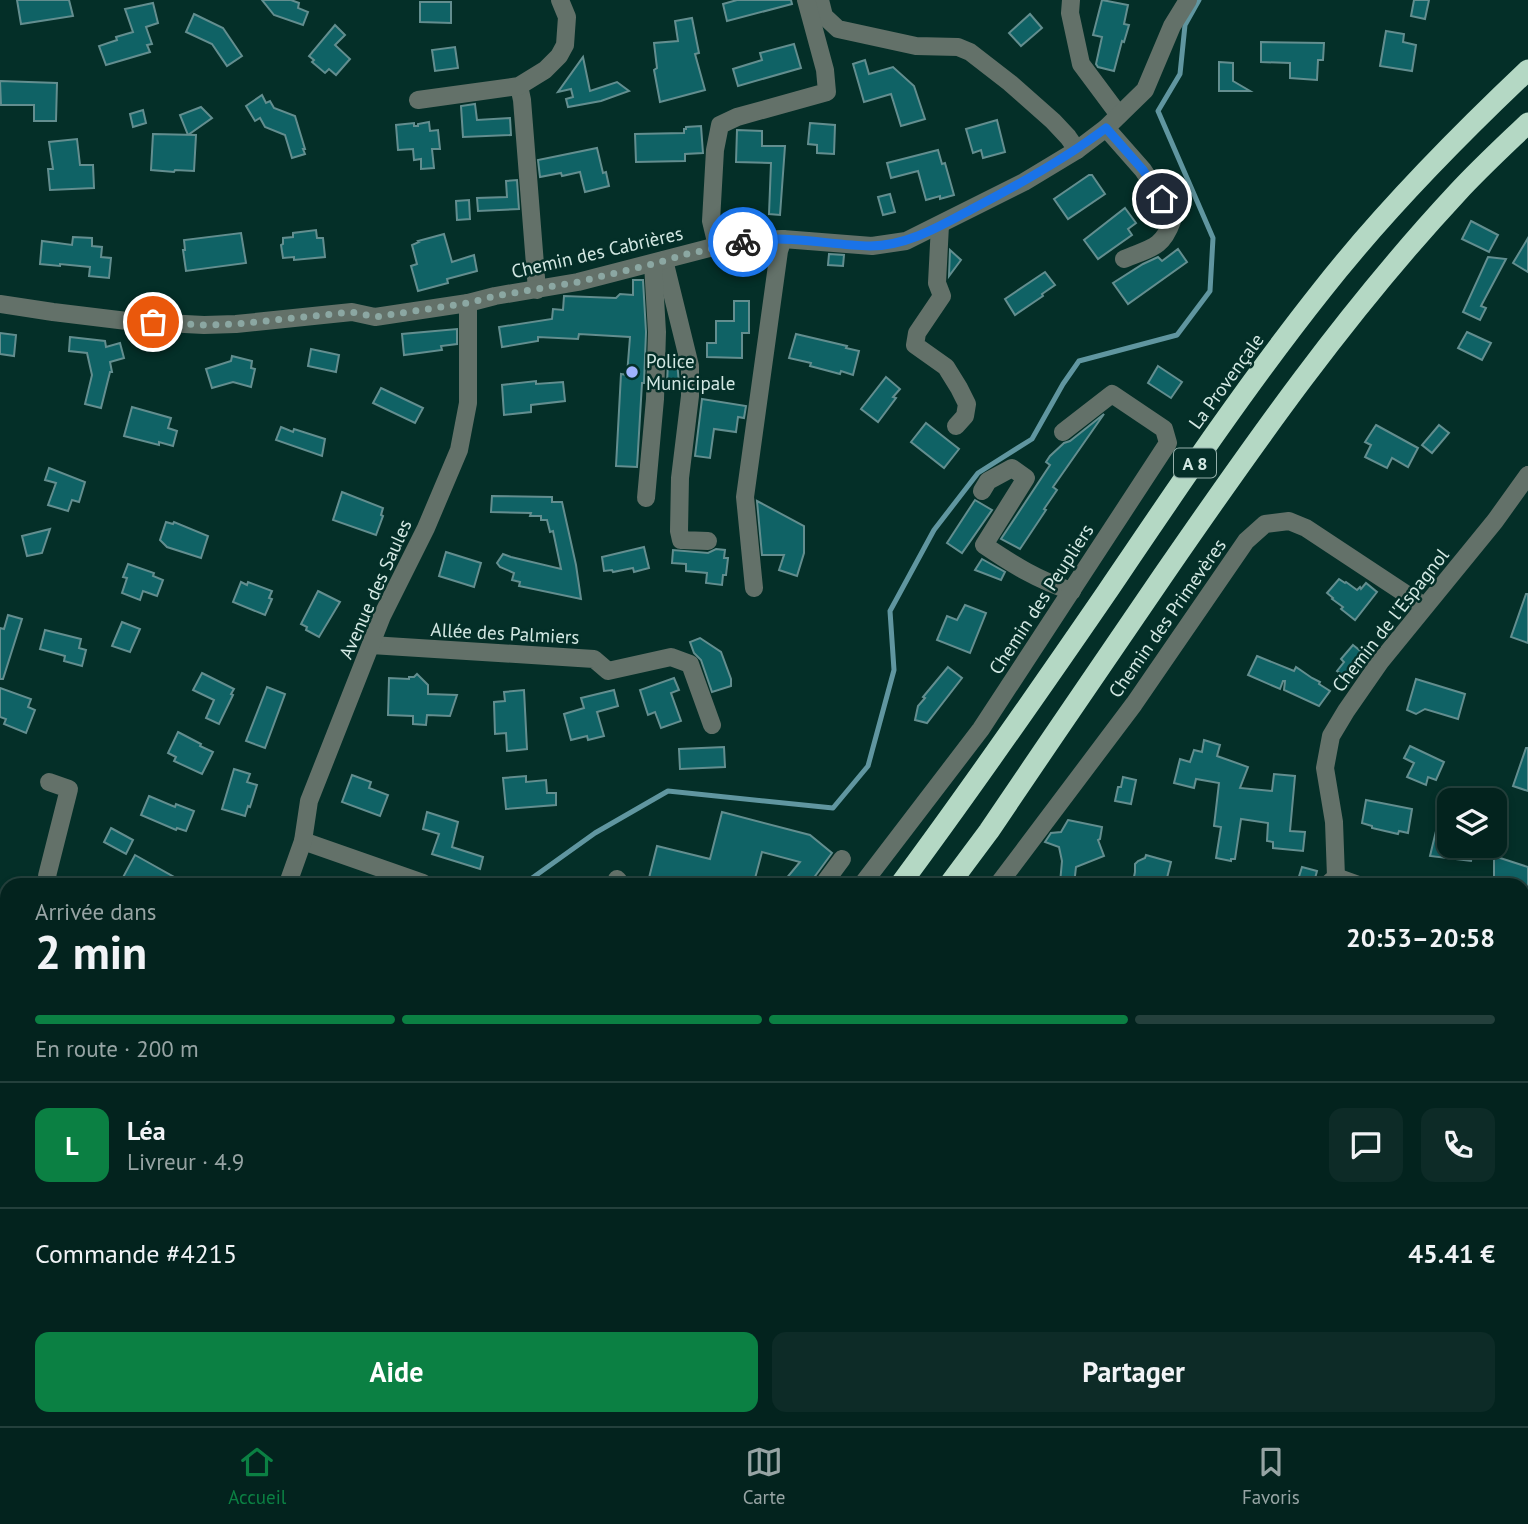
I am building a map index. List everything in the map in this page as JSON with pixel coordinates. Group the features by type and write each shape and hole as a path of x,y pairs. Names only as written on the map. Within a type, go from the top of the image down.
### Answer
{"highway":[{"name":"La Provençale","path":"905,878 982,772 1264,365 1379,222 1528,70"},
{"name":"A 8","path":"954,878 1299,382 1412,243 1458,191 1528,123"}],"street":[{"path":"418,100 519,86 545,70 559,56 565,44 566,17 561,0"},
{"path":"717,246 710,221 715,150 720,125 737,117 827,92 825,70 806,0"},
{"path":"820,0 824,16 838,29 916,46 958,47 970,52 1053,121 1077,150"},
{"path":"1071,0 1070,13 1081,64 1119,115"},
{"name":"Chemin des Cabrières","path":"0,304 128,321 204,325 352,312 375,317 578,282 717,246 753,240 783,239 872,246 906,241 1024,182 1077,150 1106,128 1145,90 1172,26 1188,0"},
{"path":"519,86 537,290"},
{"path":"1106,128 1143,170 1162,199 1172,221 1166,236 1157,245 1124,259"},
{"path":"940,225 937,283 942,296 917,333 915,345 946,368 959,388 967,404 965,416 956,426"},
{"path":"754,588 745,498 779,251 783,239"},
{"path":"646,498 655,399 659,262"},
{"path":"659,262 690,366 690,396 680,478 679,531 681,540 708,541"},
{"name":"Avenue des Saules","path":"290,878 303,841 309,801 382,616 426,528 459,450 468,403 468,303"},
{"name":"Chemin des Peupliers","path":"867,878 981,729 1168,443 1164,429 1112,394 1063,432"},
{"path":"982,491 988,481 1012,468 1026,478 984,545 1021,570 1072,591"},
{"name":"Chemin de l'Espagnol","path":"1331,878 1334,822 1325,768 1331,736 1373,672 1495,521 1528,475"},
{"name":"Chemin des Primevères","path":"1003,878 1134,704 1245,541 1265,524 1289,522 1306,528 1424,606"},
{"name":"Allée des Palmiers","path":"371,645 594,659 608,671 671,657 690,664 712,725"},
{"path":"48,878 69,789 49,782"},
{"path":"303,841 408,878"},
{"path":"828,878 842,859"}],"building":[{"path":"17,0 69,0 73,16 21,24"},
{"path":"262,0 291,0 299,3 298,8 308,12 303,25 274,15"},
{"path":"737,0 791,0 792,4 727,21 723,4"},
{"path":"1102,0 1128,5 1124,24 1129,25 1114,71 1096,64 1102,37 1093,35"},
{"path":"1414,0 1429,0 1425,19 1411,16"},
{"path":"420,2 451,2 451,23 420,22"},
{"path":"153,3 158,23 146,27 152,44 147,45 150,52 106,65 99,46 133,32 125,9"},
{"path":"194,14 223,28 242,56 227,66 212,44 186,32"},
{"path":"1030,14 1042,28 1021,46 1009,33"},
{"path":"692,18 699,53 695,54 705,90 660,102 654,70 657,68 654,43 678,41 675,21"},
{"path":"335,25 345,35 335,45 350,59 336,75 329,69 325,73 309,56"},
{"path":"1386,31 1404,34 1403,42 1416,45 1412,71 1380,66"},
{"path":"1261,42 1324,43 1323,60 1318,60 1317,80 1290,78 1290,63 1261,62"},
{"path":"794,44 801,68 738,86 733,69 762,60 760,53"},
{"path":"455,47 458,68 435,71 432,50"},
{"path":"583,57 590,91 617,82 629,91 601,101 568,107 566,99 573,97 571,89 558,92"},
{"path":"865,60 869,74 893,67 914,86 925,119 901,126 891,94 864,102 853,64"},
{"path":"1219,62 1233,63 1233,81 1250,91 1219,91"},
{"path":"0,81 57,83 56,121 34,121 34,105 1,105"},
{"path":"262,95 266,103 270,101 274,108 295,116 305,154 292,158 285,135 265,127 260,118 255,121 246,106"},
{"path":"475,104 477,120 510,118 511,135 463,137 461,106"},
{"path":"201,107 212,118 188,135 180,115"},
{"path":"143,110 146,123 133,127 130,114"},
{"path":"997,120 1005,152 983,158 981,150 973,153 966,129"},
{"path":"429,122 430,131 438,130 440,149 432,149 434,168 421,169 421,159 414,160 413,149 398,150 396,125 414,123 414,126 418,126"},
{"path":"810,123 835,125 834,154 817,153 817,145 808,144"},
{"path":"701,126 703,153 685,154 685,161 636,162 635,134 684,133 686,127"},
{"path":"737,130 762,131 762,146 785,146 780,215 769,214 771,163 736,162"},
{"path":"153,134 196,135 194,171 151,170"},
{"path":"77,139 80,165 93,165 94,188 50,190 48,169 53,169 49,142"},
{"path":"597,148 609,186 585,192 580,172 540,177 538,160"},
{"path":"938,150 942,164 945,163 954,195 926,200 918,171 891,178 887,163"},
{"path":"1092,175 1105,194 1068,219 1054,199"},
{"path":"517,180 519,209 478,211 477,198 507,197 506,181"},
{"path":"890,194 895,212 883,215 878,197"},
{"path":"469,200 470,219 457,220 456,201"},
{"path":"1125,208 1136,223 1128,229 1132,235 1098,259 1084,240"},
{"path":"1471,221 1498,235 1489,252 1462,239"},
{"path":"316,230 317,238 323,238 325,257 294,260 294,257 283,258 283,238 293,237 293,233"},
{"path":"241,233 246,263 186,271 184,240"},
{"path":"444,234 452,262 474,255 477,271 418,291 411,266 417,264 412,245"},
{"path":"73,237 92,238 92,246 102,247 101,257 111,258 109,278 89,276 90,267 40,264 42,241 72,245"},
{"path":"1528,238 1528,272 1513,263"},
{"path":"1178,249 1187,262 1128,304 1113,283 1158,257 1162,261"},
{"path":"950,250 961,260 949,276"},
{"path":"829,254 844,255 843,266 828,265"},
{"path":"1488,257 1506,259 1481,306 1486,308 1480,320 1463,312"},
{"path":"1045,272 1055,285 1015,315 1005,299"},
{"name":"Police Municipale","path":"633,280 643,280 646,332 637,467 616,466 621,374 627,375 630,337 579,334 578,339 538,337 538,341 502,347 499,327 552,319 553,309 563,310 564,296 616,298 620,294 633,295"},
{"path":"734,301 749,301 749,333 742,333 742,358 707,357 707,343 716,343 716,321 734,321"},
{"path":"457,329 457,344 441,346 442,350 404,355 402,334"},
{"path":"1467,332 1491,343 1482,360 1458,348"},
{"path":"0,333 16,335 14,356 0,354"},
{"path":"796,334 859,351 853,375 841,371 840,374 789,358"},
{"path":"70,337 105,341 106,347 120,343 124,358 110,362 112,372 101,408 85,404 92,375 87,353 69,351"},
{"path":"311,349 339,355 336,372 308,366"},
{"path":"232,356 252,361 251,368 255,369 251,387 233,382 212,388 206,369 231,361"},
{"path":"668,361 677,361 679,384 667,384"},
{"path":"1158,366 1182,382 1171,398 1148,383"},
{"path":"886,377 900,389 878,422 861,409"},
{"path":"536,381 536,384 563,382 565,401 531,405 531,412 504,415 502,385"},
{"path":"381,388 423,408 415,423 373,403"},
{"path":"702,399 746,406 744,418 738,417 736,432 714,429 710,458 695,456"},
{"path":"132,407 171,418 168,428 177,431 173,446 124,436"},
{"path":"1104,414 1053,487 1057,490 1020,549 1001,539 1050,465 1046,462 1050,456"},
{"path":"926,423 959,449 944,468 911,442"},
{"path":"1376,425 1418,448 1408,467 1392,458 1387,468 1365,457 1371,445 1365,442"},
{"path":"1439,425 1449,433 1432,453 1422,445"},
{"path":"281,427 325,439 322,456 276,440"},
{"path":"49,468 85,482 79,502 72,500 68,511 48,505 56,483 45,480"},
{"path":"342,492 383,508 376,535 333,520"},
{"path":"492,496 552,497 552,502 562,502 581,599 519,586 520,582 512,580 514,573 500,567 497,563 503,554 561,569 553,531 550,532 547,520 541,520 541,516 530,516 531,513 491,512"},
{"path":"975,500 992,510 962,553 947,543"},
{"path":"757,501 804,526 804,553 797,576 779,570 784,555 762,555"},
{"path":"166,522 174,522 208,536 201,558 167,547 160,540"},
{"path":"50,529 42,553 27,556 22,536"},
{"path":"644,547 649,568 634,572 633,568 604,571 602,557"},
{"path":"716,549 725,550 724,558 728,558 722,585 706,583 707,573 686,571 686,564 672,563 673,550 708,553"},
{"path":"446,552 481,563 474,587 439,576"},
{"path":"982,559 1005,572 1001,580 975,570"},
{"path":"128,564 154,573 153,576 163,580 157,596 143,591 140,600 122,593 127,578 123,577"},
{"path":"1339,579 1357,590 1366,583 1377,592 1355,620 1327,593"},
{"path":"241,582 272,591 269,598 272,599 265,615 233,602"},
{"path":"318,591 340,602 319,637 301,624"},
{"path":"1528,594 1528,643 1511,637"},
{"path":"965,605 986,613 970,653 937,640 947,616 957,620"},
{"path":"8,615 22,619 3,679 0,679 0,628 4,629"},
{"path":"122,622 140,629 130,652 112,646"},
{"path":"45,630 81,639 79,648 86,650 82,666 64,661 65,656 40,649"},
{"path":"700,638 721,652 731,686 712,692 701,660 694,653 690,642"},
{"path":"1353,645 1369,658 1351,681 1337,671 1344,662 1341,659"},
{"path":"1257,656 1294,671 1296,667 1330,691 1319,706 1284,690 1285,681 1280,689 1248,675"},
{"path":"948,667 962,678 927,723 915,720 918,706 925,698 923,697"},
{"path":"202,673 234,689 219,724 206,718 214,700 193,690"},
{"path":"417,674 428,685 428,694 457,695 450,716 427,715 426,725 413,724 413,716 388,715 389,678 409,679"},
{"path":"674,678 679,690 671,693 681,721 661,728 655,712 648,715 640,690"},
{"path":"1416,679 1465,694 1458,719 1425,709 1416,714 1407,710"},
{"path":"267,687 285,694 265,748 246,741"},
{"path":"0,688 31,699 28,707 35,710 26,733 4,724 6,719 0,717"},
{"path":"524,690 527,749 507,751 506,733 495,734 494,702 505,701 504,692"},
{"path":"614,690 618,706 597,712 604,736 571,740 564,714 584,708 581,698"},
{"path":"178,732 213,752 202,774 174,761 176,757 168,753"},
{"path":"1204,740 1220,745 1217,756 1248,767 1240,788 1272,791 1274,774 1295,776 1290,831 1305,832 1303,851 1273,848 1273,842 1267,841 1268,823 1241,819 1235,859 1231,861 1216,858 1221,827 1214,826 1219,783 1196,779 1194,788 1174,783 1180,759 1190,762 1194,750 1202,752"},
{"path":"1410,746 1444,762 1436,780 1428,777 1426,785 1407,777 1414,763 1404,758"},
{"path":"724,747 725,767 680,769 679,749"},
{"path":"1528,748 1528,791 1513,786"},
{"path":"234,769 250,774 247,782 257,785 245,816 222,809"},
{"path":"352,775 371,782 369,788 388,795 380,816 342,802"},
{"path":"526,776 526,782 546,780 547,793 556,793 556,805 506,809 503,778"},
{"path":"1123,777 1136,780 1131,804 1115,801"},
{"path":"149,796 175,807 176,804 194,811 186,831 176,830 141,815"},
{"path":"1366,800 1412,809 1408,833 1399,831 1398,834 1362,823"},
{"path":"427,812 458,822 452,847 483,857 480,869 432,854 439,834 423,829"},
{"path":"722,812 810,835 832,853 814,878 787,878 800,862 762,852 755,878 649,878 657,846 710,859"},
{"path":"1068,820 1102,827 1098,840 1104,856 1076,867 1075,878 1060,878 1062,861 1059,847 1045,842 1051,833 1061,832"},
{"path":"111,828 133,840 126,854 104,842"},
{"path":"1436,831 1437,831 1437,857 1430,856"},
{"path":"135,855 174,877 173,878 123,878"},
{"path":"1146,855 1171,862 1167,878 1134,878 1135,864"},
{"path":"1446,858 1472,858 1471,861"},
{"path":"1494,858 1528,867 1528,878 1494,877"},
{"path":"1302,867 1317,871 1315,878 1299,878"}],"waterway":[{"path":"532,878 595,833 668,791 833,808 868,766 894,670 890,611 934,530 978,473 1032,439 1079,361 1177,335 1210,291 1213,238 1158,111 1180,74 1185,25 1199,0"}],"way so far":[{"path":"153,322 236,324 352,312 375,317 578,282 717,246 743,242"}],"place":[{"name":"Police Municipale","path":"632,372"}],"route":[{"path":"743,242 783,239 872,246 906,241 1024,182 1077,150 1106,128 1143,170 1162,199"}]}
